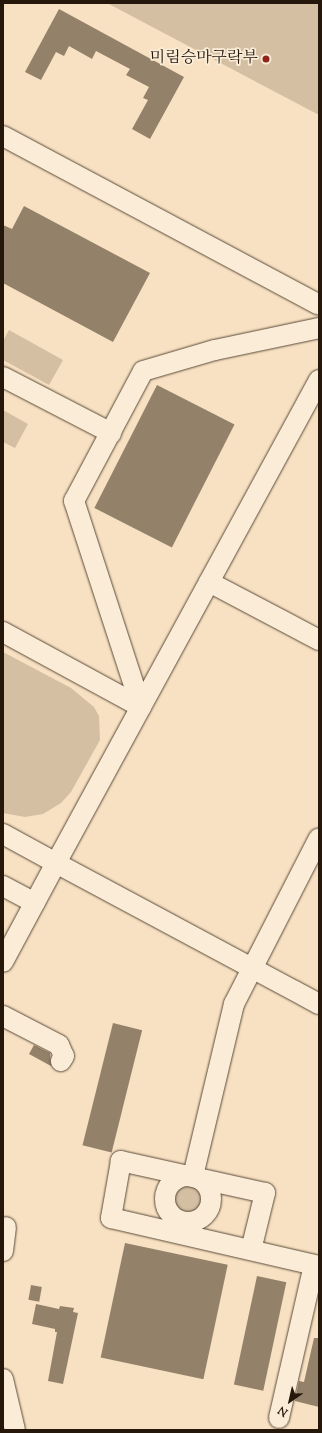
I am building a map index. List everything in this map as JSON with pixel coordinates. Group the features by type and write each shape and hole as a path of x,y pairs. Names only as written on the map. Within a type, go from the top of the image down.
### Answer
{"street":[{"path":"3,136 319,305"},
{"path":"141,707 74,500 143,371 215,350 319,328"},
{"path":"3,376 111,433"},
{"path":"3,962 319,380"},
{"path":"209,582 319,640"},
{"path":"3,632 141,707"},
{"path":"3,834 319,1004"},
{"path":"193,1176 228,1024 237,998 319,838"},
{"path":"3,886 35,902"},
{"path":"3,1016 59,1045 64,1056 61,1061"},
{"path":"251,1250 265,1193 121,1161 111,1218 184,1228 251,1250 314,1265 279,1418"},
{"path":"183,1176 193,1176 202,1180 209,1188 211,1203 204,1217 184,1228 171,1214 165,1200 167,1190 173,1181 183,1176"},
{"path":"3,1251 6,1228"},
{"path":"3,1379 15,1430"}],"shaded area":[{"name":"미림승마구락부","path":"107,3 319,3 319,115"},
{"path":"9,330 63,360 49,385 3,360 3,341"},
{"path":"3,410 28,424 15,448 3,442"},
{"path":"3,652 71,688 94,707 99,716 100,740 71,792 61,803 43,814 25,817 3,813"},
{"path":"189,1185 200,1189 204,1200 200,1211 189,1215 178,1211 174,1200 178,1189"}],"building":[{"path":"59,9 184,77 150,139 132,129 148,100 143,98 149,87 126,75 130,69 96,51 92,59 69,46 64,56 56,52 41,80 25,72"},
{"path":"24,206 150,273 113,342 3,283 3,225 12,229"},
{"path":"157,385 235,424 172,547 94,508"},
{"path":"113,1023 142,1030 112,1153 83,1145"},
{"path":"34,1045 50,1053 51,1066 29,1054"},
{"path":"125,1243 228,1265 203,1379 101,1357"},
{"path":"257,1276 286,1282 263,1391 234,1385"},
{"path":"31,1285 42,1287 39,1302 28,1300"},
{"path":"36,1304 59,1309 60,1306 74,1308 73,1312 78,1313 63,1384 48,1381 57,1332 55,1332 55,1329 32,1324"},
{"path":"314,1338 319,1338 319,1407 295,1401 299,1381 304,1382"}],"place":[{"name":"미림승마구락부","path":"266,59"}]}
